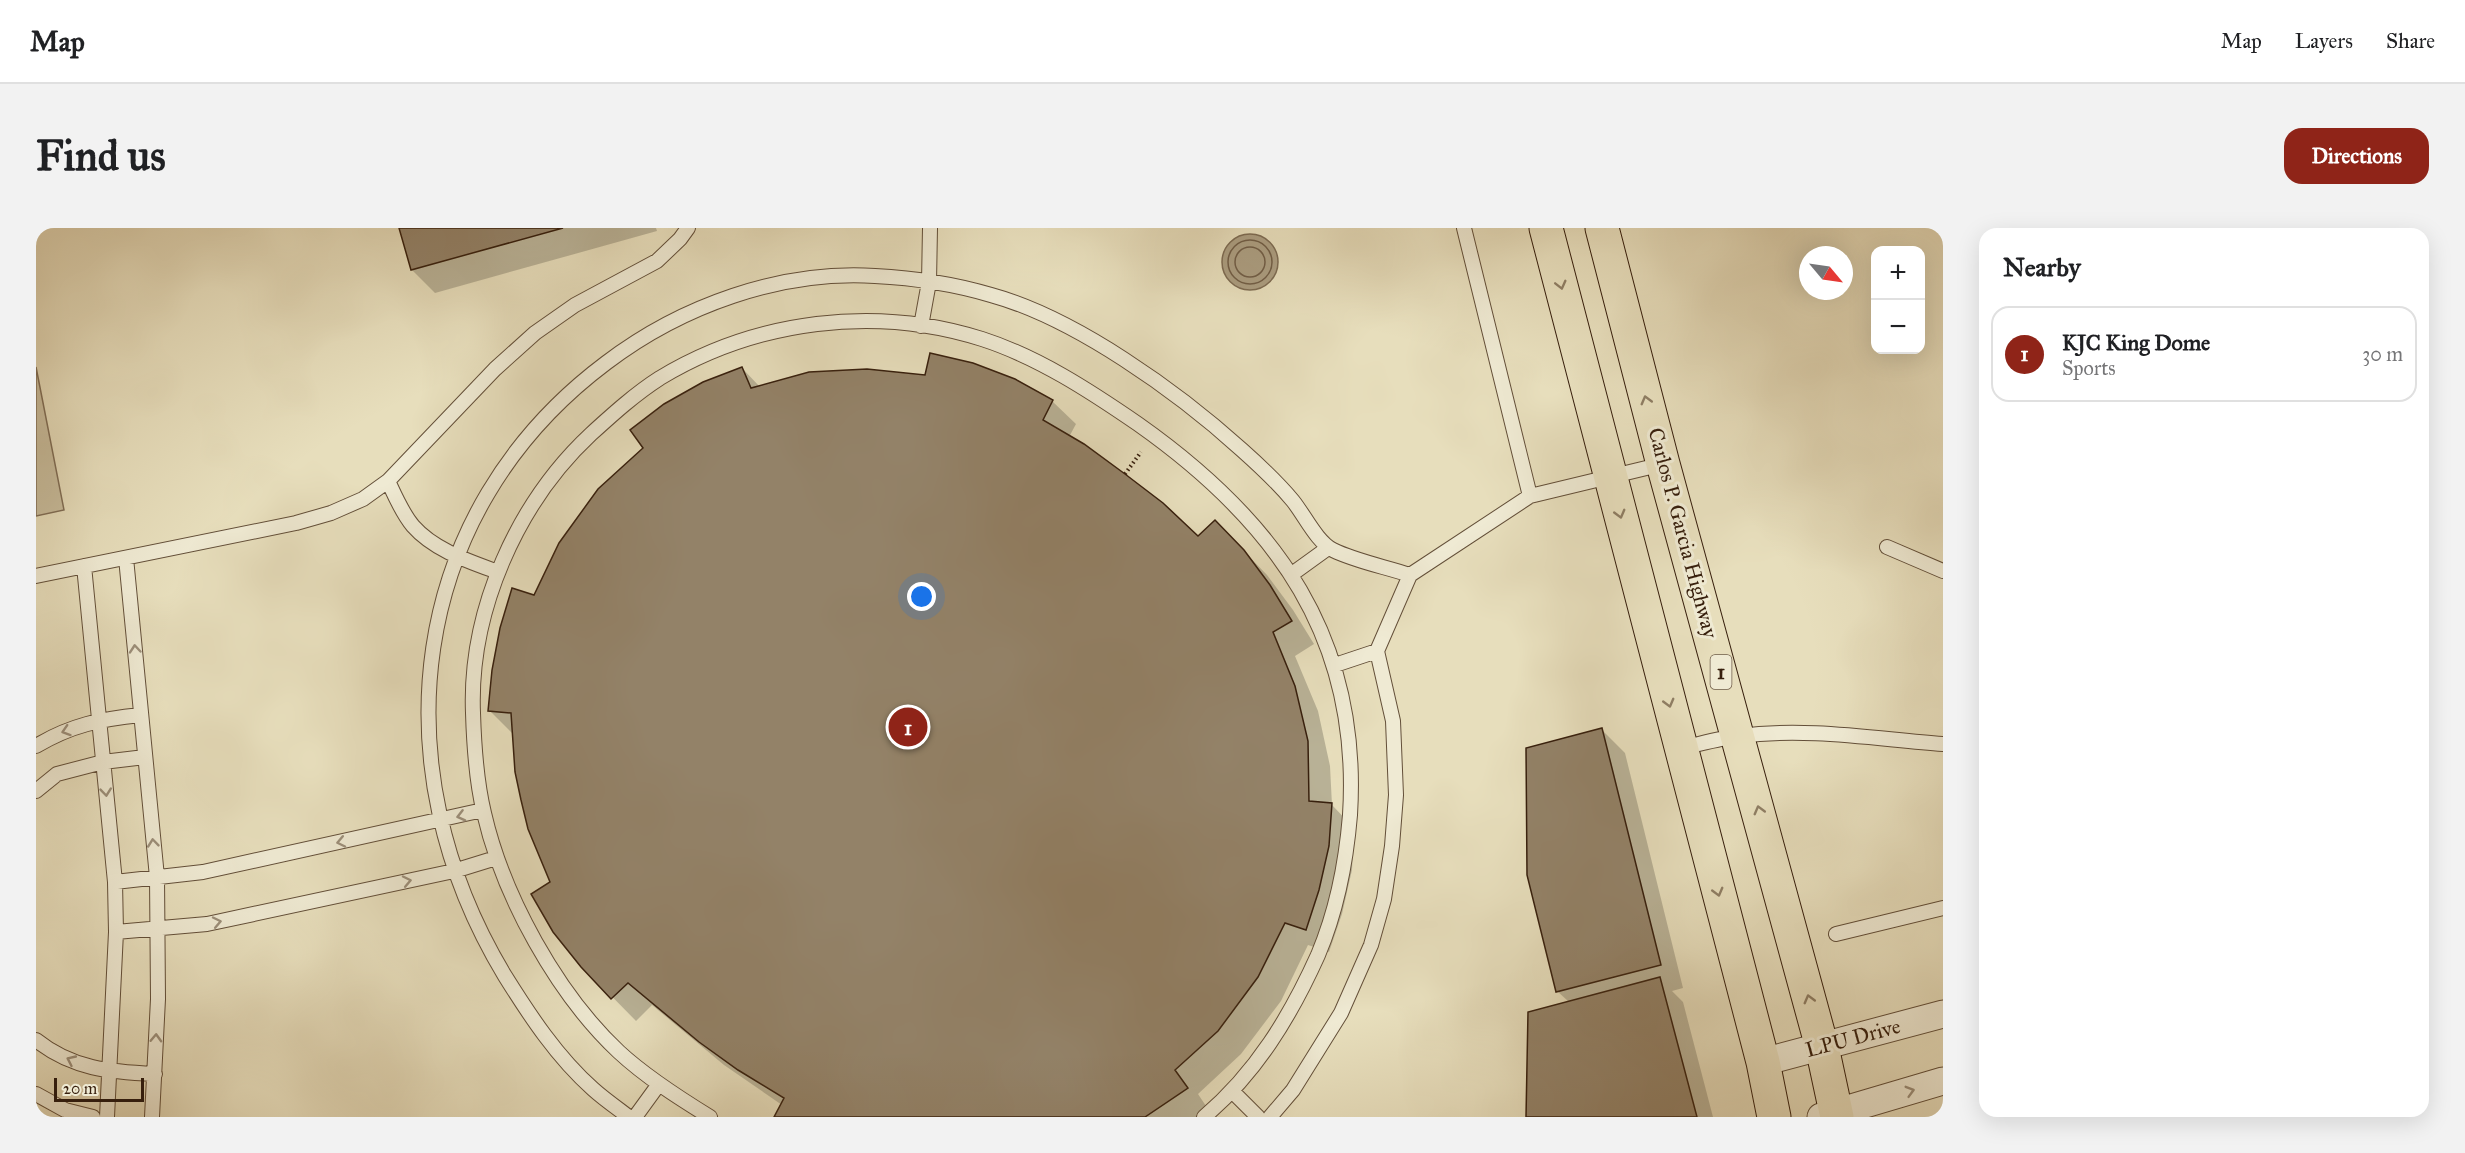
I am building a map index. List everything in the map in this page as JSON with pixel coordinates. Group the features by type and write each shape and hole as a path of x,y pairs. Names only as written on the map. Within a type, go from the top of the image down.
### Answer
{"highway":[{"path":"1546,228 1763,1062 1774,1117"},
{"name":"Carlos P. Garcia Highway","path":"1602,228 1663,464 1822,1047 1831,1116"}],"street":[{"name":"LPU Drive","path":"1763,1062 1943,1014"},
{"path":"1831,1116 1943,1081"}],"lane":[{"path":"36,576 296,523 331,513 363,499 388,481 495,369 535,333 575,305 657,261 688,228"},
{"path":"921,326 929,282 930,228"},
{"path":"1464,228 1530,496"},
{"path":"629,1117 585,1081 557,1051 525,1009 477,925 454,871 440,821 432,776 427,704 431,654 441,605 456,556 488,491 537,424 590,375 632,343 678,317 726,298 798,280 871,276 929,282 993,295 1042,314 1131,365 1180,399 1219,429 1259,466 1293,501 1328,548 1410,575"},
{"path":"710,1117 659,1084 620,1053 588,1018 559,980 512,896 496,858 483,810 476,770 472,705 476,659 484,616 498,572 526,514 570,454 619,409 656,381 697,358 740,341 805,324 870,320 921,326 979,338 1024,355 1107,402 1191,464 1259,530 1292,574 1317,621 1335,665 1349,727 1351,794 1348,840 1341,887 1329,928 1303,990 1260,1060 1233,1092 1204,1117"},
{"path":"1270,1117 1293,1089 1341,1013 1371,945 1384,899 1392,846 1396,795 1394,721 1377,651 1410,575 1530,496 1663,464"},
{"path":"388,481 403,513 414,527 432,543 456,556 498,572"},
{"path":"1887,547 1943,571"},
{"path":"1292,574 1328,548"},
{"path":"126,558 157,877 159,929 152,1117"},
{"path":"84,566 115,882 116,932 108,1117"},
{"path":"1335,665 1377,651"},
{"path":"36,746 57,734 99,720 141,715"},
{"path":"1681,748 1739,736 1779,733 1943,744"},
{"path":"36,791 57,774 103,762 145,757"},
{"path":"115,882 202,872 483,810"},
{"path":"116,932 207,924 454,871 496,858"},
{"path":"1836,934 1943,908"},
{"path":"36,1040 77,1063 109,1072 155,1074"},
{"path":"635,1117 659,1084"},
{"path":"1233,1092 1258,1117"},
{"path":"36,1094 65,1110 93,1117"}],"shaded area":[{"path":"36,367 64,510 36,516"}],"water":[{"path":"1244,234 1256,234 1270,242 1278,256 1276,273 1270,282 1256,290 1244,290 1227,278 1222,268 1222,256 1234,239"}],"building":[{"path":"399,228 563,228 411,270"},
{"path":"930,353 973,363 1015,379 1053,400 1043,420 1084,444 1125,474 1163,503 1198,536 1215,520 1244,550 1270,585 1292,621 1273,632 1295,686 1308,741 1309,801 1332,803 1329,846 1319,890 1306,930 1285,923 1258,977 1218,1031 1175,1070 1188,1088 1145,1117 774,1117 784,1098 738,1070 699,1042 628,983 611,999 553,932 531,894 550,882 528,829 521,800 515,772 511,713 488,711 492,670 500,628 512,588 534,595 559,543 598,489 643,448 630,430 664,404 703,382 742,367 751,388 809,372 867,369 925,375"},
{"path":"1602,728 1661,965 1556,992 1527,875 1526,748"},
{"path":"1660,977 1697,1117 1526,1117 1528,1012"}],"place":[{"name":"KJC King Dome","path":"908,727"}]}
